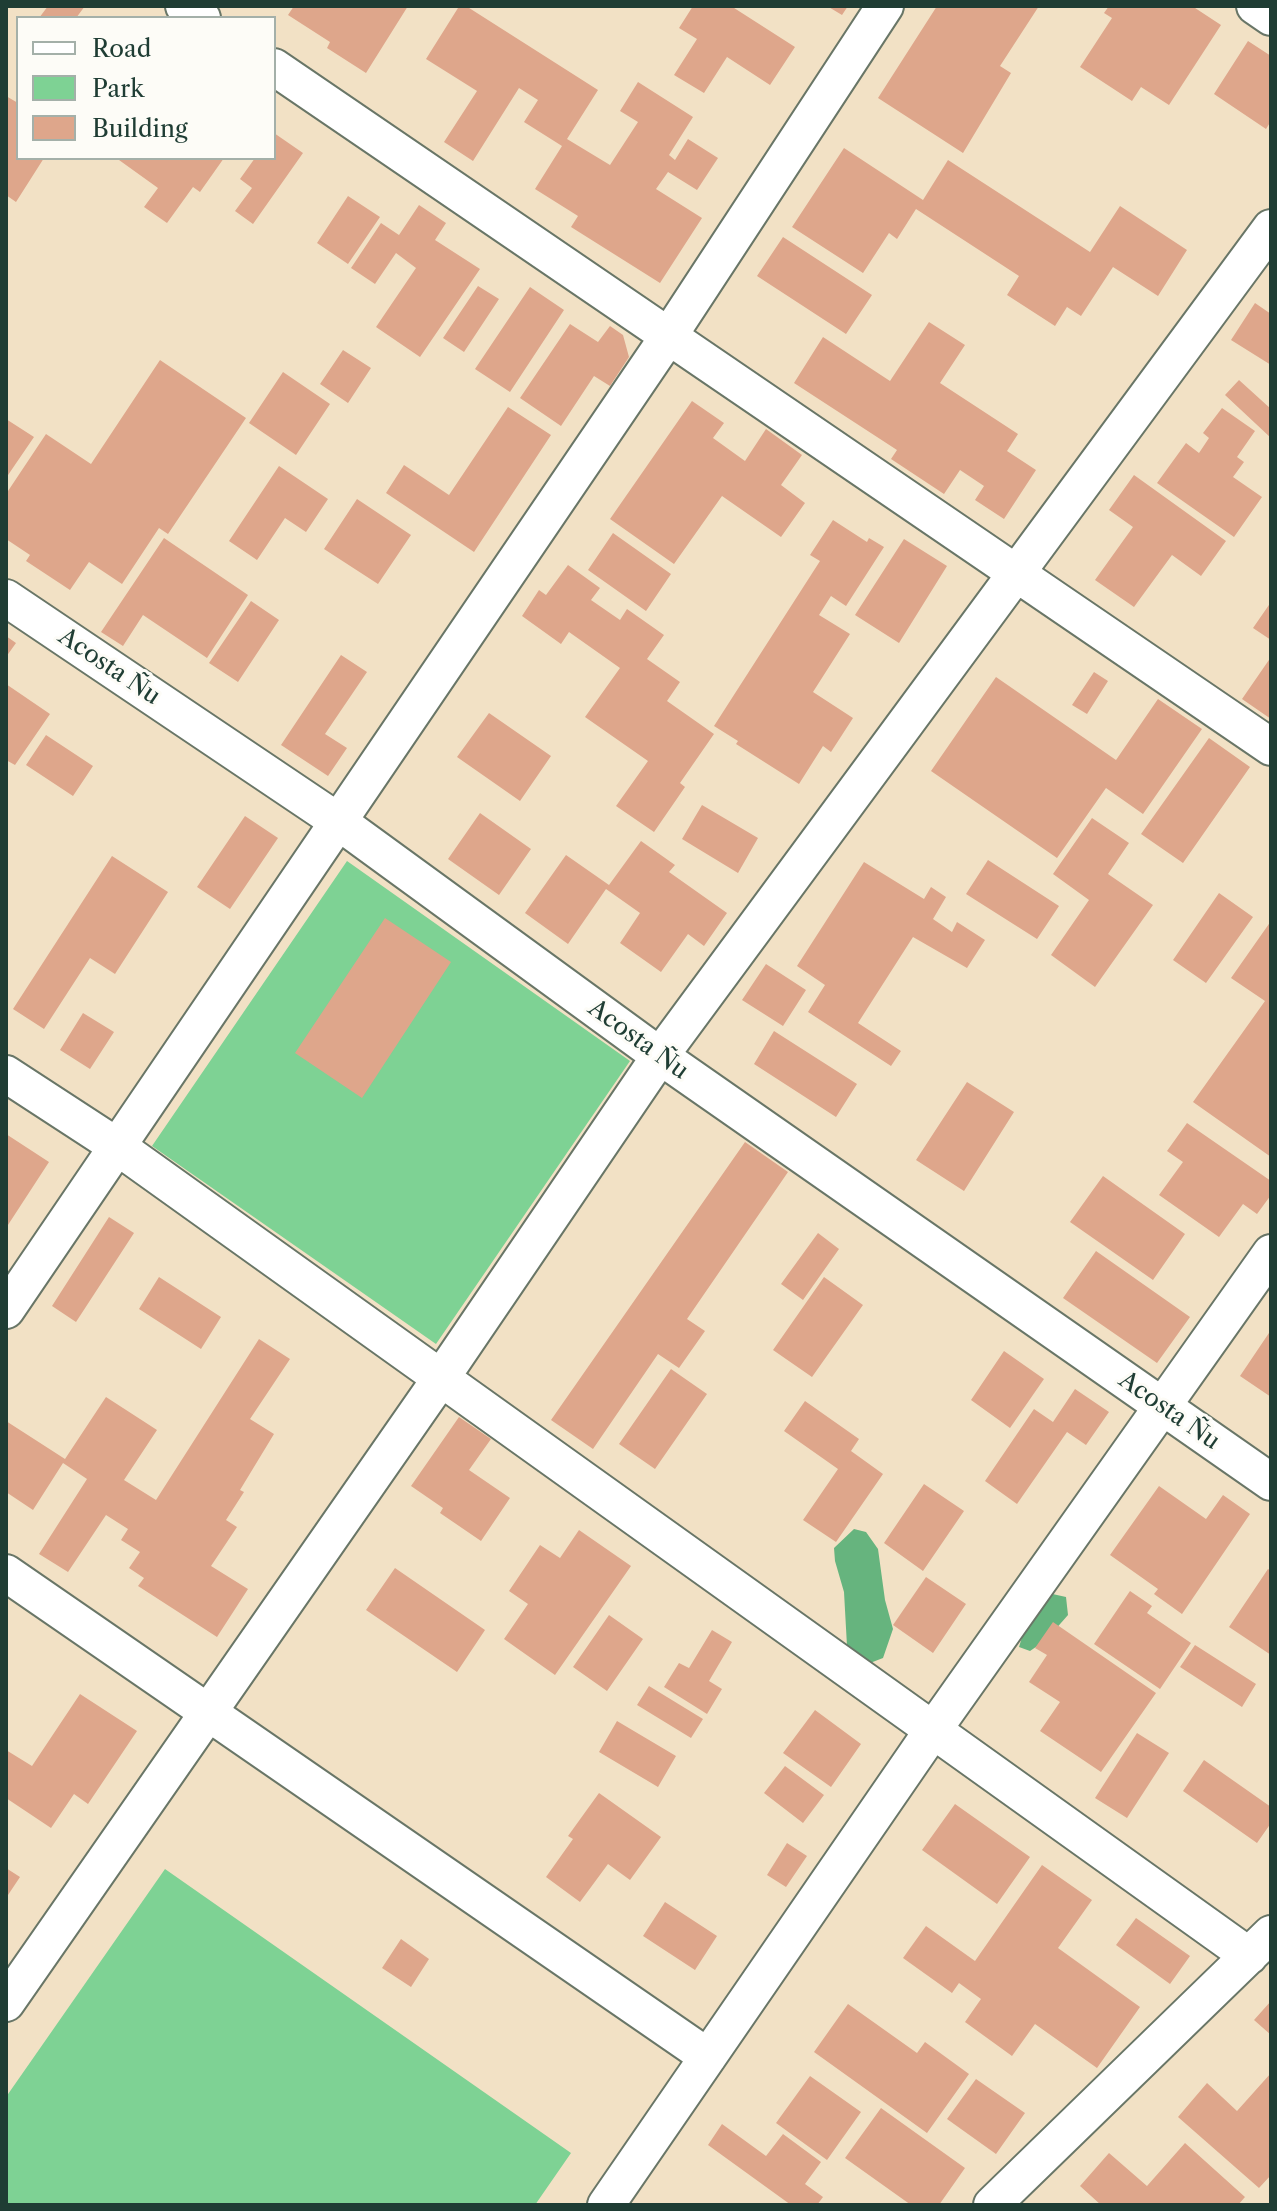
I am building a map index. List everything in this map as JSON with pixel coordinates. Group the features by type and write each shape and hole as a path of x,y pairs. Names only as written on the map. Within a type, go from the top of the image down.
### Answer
{"street":[{"path":"6,1310 670,334 885,6"},
{"path":"1255,6 1271,17"},
{"path":"276,68 670,334 1271,747"},
{"path":"6,2003 441,1378 660,1056 1014,572 1271,228"},
{"name":"Acosta Ñu","path":"6,598 339,822 660,1056 1271,1482"},
{"path":"6,1074 118,1147 933,1730 1260,1945 992,2205"},
{"path":"606,2205 933,1730 1271,1253"},
{"path":"6,1573 708,2057"}],"green space":[{"path":"347,861 630,1061 436,1344 152,1146"},
{"path":"854,1529 866,1532 878,1549 885,1600 893,1629 883,1658 870,1663 847,1646 844,1592 835,1561 834,1548"},
{"path":"1048,1593 1066,1597 1068,1615 1046,1640 1030,1651 1019,1647 1032,1605"},
{"path":"165,1869 571,2153 535,2205 6,2205 6,2097"}],"building":[{"path":"48,6 85,6 78,16 40,16"},
{"path":"294,6 408,6 366,73 327,48 330,42 288,15"},
{"path":"454,6 466,6 598,90 567,139 610,165 638,122 620,111 638,82 693,117 669,155 675,160 688,139 718,158 697,190 668,172 656,189 702,218 660,283 571,227 578,216 535,189 562,146 524,122 538,100 519,88 473,161 444,142 477,91 426,59 458,8"},
{"path":"693,6 731,6 795,47 770,85 727,57 704,93 674,75 697,39 679,28"},
{"path":"827,6 848,6 842,15"},
{"path":"937,6 1039,6 1000,66 1011,73 963,153 878,98"},
{"path":"1109,6 1192,6 1221,25 1169,105 1141,87 1132,101 1080,67 1112,18 1104,13"},
{"path":"1248,41 1271,56 1271,121 1266,129 1214,94"},
{"path":"6,96 16,102 16,160 43,160 16,202 6,195"},
{"path":"276,134 303,153 253,224 235,211 252,188 240,179 254,160 276,160"},
{"path":"844,148 923,200 948,160 1090,252 1120,206 1187,250 1158,296 1113,267 1081,316 1067,307 1055,326 1007,295 1019,276 916,209 897,239 889,233 863,273 792,227"},
{"path":"119,160 223,160 200,192 193,187 167,223 144,207 158,188"},
{"path":"348,196 380,217 348,264 317,243"},
{"path":"419,205 446,223 435,240 480,269 420,357 376,327 416,268 396,253 375,284 351,268 381,223 399,235"},
{"path":"783,237 872,295 846,334 757,276"},
{"path":"478,286 499,299 464,352 443,338"},
{"path":"530,287 564,310 510,392 475,369"},
{"path":"1255,303 1271,314 1271,365 1231,340"},
{"path":"929,322 965,345 940,383 1018,434 1007,451 1036,470 1004,519 975,500 984,486 960,470 944,494 891,459 897,450 794,383 823,337 890,381"},
{"path":"570,324 598,342 610,326 623,335 629,357 610,386 594,376 561,426 520,398"},
{"path":"343,350 371,368 348,403 320,384"},
{"path":"160,360 246,418 168,534 159,528 122,584 89,562 70,590 26,561 30,555 6,539 6,494 46,434 91,464"},
{"path":"283,372 330,404 296,455 249,423"},
{"path":"1239,380 1271,409 1271,438 1225,395"},
{"path":"692,401 724,423 713,438 745,461 766,429 802,455 781,485 805,503 781,537 722,496 674,564 610,519"},
{"path":"508,407 551,435 474,552 386,493 404,465 449,495"},
{"path":"1222,408 1255,431 1237,457 1244,462 1233,477 1262,497 1234,537 1157,483 1186,443 1199,453 1209,438 1203,433"},
{"path":"6,419 34,437 6,478"},
{"path":"279,466 328,499 306,532 285,518 257,560 229,541"},
{"path":"1134,475 1226,541 1201,576 1172,555 1134,607 1095,580 1133,527 1109,510"},
{"path":"357,499 411,535 378,584 324,549"},
{"path":"833,520 867,542 869,538 884,547 846,606 831,596 819,615 850,634 813,692 853,718 831,752 823,746 799,784 736,744 738,741 714,726 820,561 810,555"},
{"path":"613,533 671,574 646,611 588,570"},
{"path":"164,538 248,595 207,658 143,615 123,646 101,632"},
{"path":"904,539 947,566 899,643 855,615"},
{"path":"568,565 600,588 591,600 620,620 627,609 664,635 647,659 680,682 667,701 714,734 680,783 685,787 654,832 616,806 648,761 585,717 620,668 569,632 561,644 522,616 539,590 546,595"},
{"path":"251,601 279,620 238,682 209,663"},
{"path":"1271,602 1271,640 1253,628"},
{"path":"6,636 16,643 6,657"},
{"path":"341,655 367,672 325,734 347,748 328,776 281,745"},
{"path":"1271,657 1271,719 1242,699"},
{"path":"1094,672 1108,681 1087,714 1072,705"},
{"path":"996,677 1116,760 1158,699 1202,729 1143,814 1106,788 1057,858 931,771"},
{"path":"6,684 50,714 15,765 6,760"},
{"path":"489,713 551,756 520,801 457,757"},
{"path":"46,735 93,766 73,796 26,765"},
{"path":"1209,738 1250,767 1183,863 1141,834"},
{"path":"702,805 758,838 738,873 682,839"},
{"path":"480,813 531,849 499,895 448,859"},
{"path":"245,816 278,838 230,909 197,887"},
{"path":"1092,818 1129,843 1108,874 1153,905 1095,987 1051,955 1089,900 1053,874"},
{"path":"641,841 675,865 669,872 727,913 704,946 688,934 661,972 620,943 640,913 606,889 568,944 525,913 566,855 609,885"},
{"path":"112,856 168,892 115,974 90,958 44,1029 13,1009"},
{"path":"988,860 1059,906 1037,939 966,894"},
{"path":"864,862 924,899 931,887 946,897 933,919 952,932 957,922 985,940 967,968 913,937 858,1023 901,1051 891,1066 808,1012 825,985 797,966"},
{"path":"1219,893 1253,917 1206,983 1173,960"},
{"path":"385,918 451,962 362,1098 295,1053"},
{"path":"1271,921 1271,1157 1193,1102 1265,1001 1231,978"},
{"path":"766,964 806,990 783,1026 742,1000"},
{"path":"83,1013 114,1032 90,1069 60,1050"},
{"path":"774,1031 857,1084 836,1117 754,1064"},
{"path":"967,1082 1014,1112 964,1191 916,1160"},
{"path":"1187,1123 1271,1181 1271,1195 1257,1214 1243,1204 1219,1237 1159,1195 1183,1162 1167,1151"},
{"path":"6,1134 49,1162 6,1228"},
{"path":"745,1142 788,1172 687,1319 705,1331 679,1368 658,1354 593,1449 551,1420"},
{"path":"1103,1176 1185,1234 1153,1280 1070,1222"},
{"path":"109,1217 134,1233 76,1322 52,1306"},
{"path":"818,1233 839,1249 803,1300 781,1284"},
{"path":"1096,1251 1190,1317 1157,1363 1063,1298"},
{"path":"159,1277 221,1317 201,1349 139,1309"},
{"path":"824,1277 863,1305 812,1377 773,1350"},
{"path":"1271,1330 1271,1397 1240,1376"},
{"path":"259,1339 290,1359 250,1419 274,1434 226,1520 237,1527 211,1566 248,1589 217,1637 138,1586 144,1578 129,1568 140,1552 121,1540 128,1529 106,1515 68,1572 39,1554 87,1479 63,1463 33,1510 6,1492 6,1421 65,1459 106,1397 157,1430 124,1480 156,1500"},
{"path":"1004,1351 1044,1379 1010,1428 971,1400"},
{"path":"671,1369 707,1394 655,1469 619,1444"},
{"path":"1075,1389 1109,1412 1086,1445 1067,1432 1017,1504 985,1481 1034,1409 1053,1422"},
{"path":"805,1401 859,1439 851,1451 883,1474 836,1542 803,1520 838,1469 784,1431"},
{"path":"459,1417 491,1439 469,1470 510,1498 481,1541 440,1513 443,1508 411,1486"},
{"path":"924,1484 964,1511 923,1571 884,1543"},
{"path":"1159,1486 1206,1519 1223,1495 1250,1514 1182,1614 1154,1594 1158,1589 1110,1555"},
{"path":"579,1530 631,1566 555,1675 504,1639 528,1604 509,1591 540,1545 560,1558"},
{"path":"395,1568 485,1630 457,1672 366,1610"},
{"path":"1268,1569 1271,1571 1271,1655 1229,1627"},
{"path":"926,1577 966,1604 933,1653 893,1625"},
{"path":"1130,1591 1152,1606 1147,1613 1191,1643 1160,1689 1094,1644"},
{"path":"609,1615 643,1639 607,1691 573,1667"},
{"path":"1053,1622 1156,1693 1101,1772 1040,1731 1060,1702 1029,1682 1047,1655 1035,1648"},
{"path":"712,1630 732,1642 709,1681 722,1689 707,1714 664,1687 679,1663 689,1668"},
{"path":"1195,1645 1256,1684 1242,1707 1180,1667"},
{"path":"649,1686 703,1719 691,1738 637,1705"},
{"path":"80,1694 137,1731 88,1804 74,1794 51,1828 6,1798 6,1750 32,1766"},
{"path":"815,1710 861,1744 831,1787 783,1753"},
{"path":"617,1721 676,1756 658,1787 599,1752"},
{"path":"1137,1733 1169,1753 1127,1818 1095,1798"},
{"path":"1204,1760 1271,1807 1271,1823 1257,1843 1183,1791"},
{"path":"785,1766 824,1795 803,1823 764,1793"},
{"path":"599,1793 661,1837 630,1880 608,1864 580,1902 546,1877 573,1839 568,1836"},
{"path":"955,1804 1030,1857 997,1904 922,1850"},
{"path":"787,1843 807,1856 786,1887 767,1875"},
{"path":"1042,1865 1092,1900 1058,1948 1140,2007 1097,2068 1035,2024 1012,2056 965,2022 981,1999 959,1983 952,1993 903,1958 926,1926 975,1961"},
{"path":"6,1868 20,1877 6,1898"},
{"path":"665,1902 717,1936 695,1970 643,1936"},
{"path":"1136,1918 1190,1956 1170,1984 1116,1945"},
{"path":"401,1939 429,1959 411,1987 382,1968"},
{"path":"1271,2001 1271,2035 1254,2020"},
{"path":"848,2004 917,2053 925,2042 969,2074 927,2133 814,2052"},
{"path":"1271,2073 1271,2175 1259,2188 1178,2117 1207,2083 1237,2111"},
{"path":"810,2076 861,2112 827,2160 776,2123"},
{"path":"976,2079 1025,2113 996,2154 947,2119"},
{"path":"881,2108 965,2168 939,2205 911,2205 845,2158"},
{"path":"722,2124 766,2156 783,2134 821,2162 805,2184 823,2197 817,2205 791,2205 708,2145"},
{"path":"1185,2143 1245,2197 1238,2205 1101,2205 1080,2186 1109,2153 1147,2186"}]}
